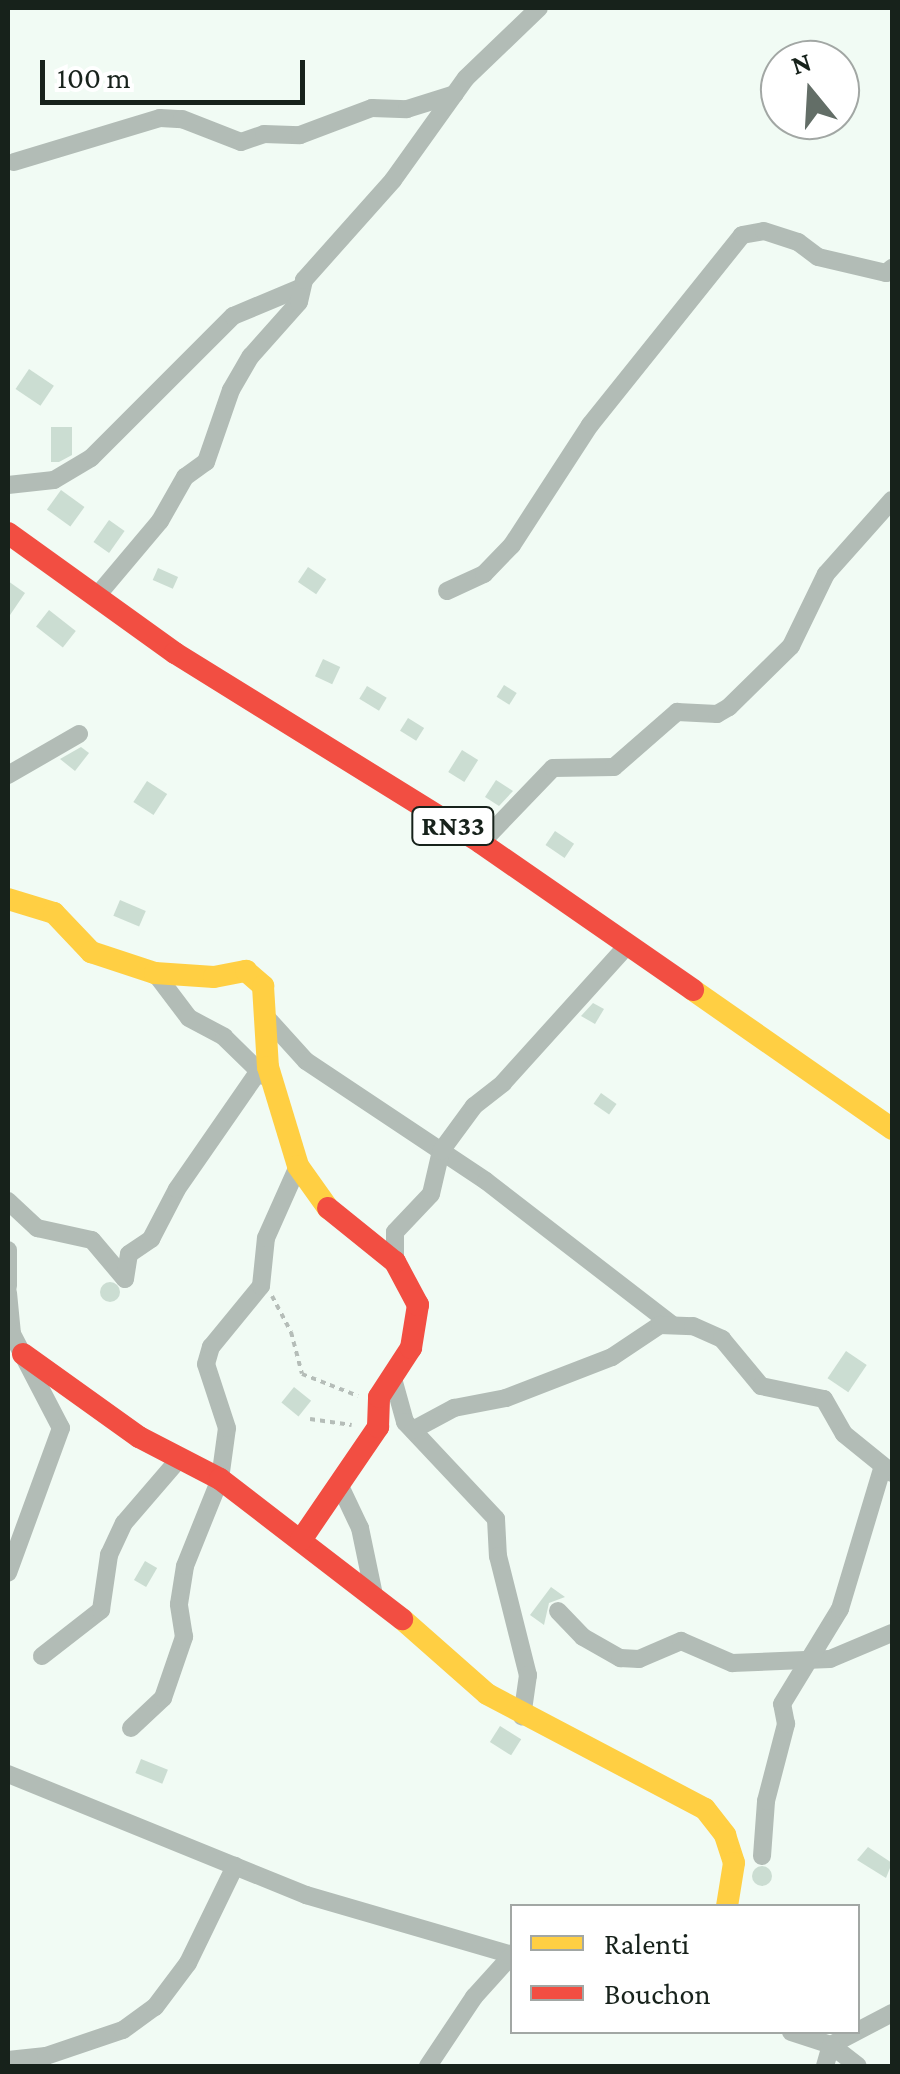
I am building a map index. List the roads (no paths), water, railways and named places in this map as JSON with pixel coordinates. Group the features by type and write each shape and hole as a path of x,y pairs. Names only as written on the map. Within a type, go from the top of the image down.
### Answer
{"street":[{"path":"8,485 54,480 91,458 233,316 300,288 394,180 455,94 539,8"},
{"path":"14,162 160,118 182,119 241,142 264,134 300,135 372,108 406,109 455,94"},
{"path":"447,591 484,574 512,545 590,425 742,235 764,231 798,242 818,257 886,273 892,268"},
{"path":"96,597 160,521 185,477 206,462 231,390 251,356 299,302 300,288"},
{"path":"481,843 553,768 614,767 676,712 717,714 730,707 790,646 826,574 892,500"},
{"name":"RN33","path":"8,534 96,597 481,843 892,1129"},
{"path":"8,775 79,734"},
{"path":"8,899 54,912 91,952 156,973 214,978 246,971 263,986 267,1018 265,1077 298,1166 317,1199 395,1262 418,1305 411,1348 392,1374 375,1411 378,1427 354,1455 342,1488 301,1540"},
{"path":"395,1262 395,1232 430,1194 441,1151 474,1106 503,1083 627,946"},
{"path":"156,973 188,1018 224,1037 265,1077"},
{"path":"267,1018 306,1061 441,1151 672,1325"},
{"path":"8,1201 37,1228 92,1240 125,1279 130,1254 151,1239 177,1189 265,1077"},
{"path":"130,1728 163,1698 169,1682 184,1637 179,1604 186,1566 220,1479 227,1428 206,1364 212,1347 261,1286 266,1238 298,1166"},
{"path":"8,1250 12,1334 56,1411 60,1443 35,1487 8,1573"},
{"path":"412,1430 454,1408 576,1372 672,1325 693,1326 722,1339 762,1386 824,1399 844,1434 888,1470 866,1538 815,1658 782,1704 786,1724 766,1801 762,1856"},
{"path":"24,1354 62,1388 220,1479 374,1595 450,1666 522,1717 705,1809 725,1835 734,1863 727,1904"},
{"path":"392,1374 412,1430 496,1519 498,1556 528,1675 522,1717"},
{"path":"42,1656 101,1610 109,1556 124,1523 180,1458"},
{"path":"342,1488 360,1528 374,1595"},
{"path":"558,1611 583,1636 620,1658 639,1659 681,1641 732,1663 815,1658 856,1650 892,1633"},
{"path":"8,1774 306,1895 510,1954"},
{"path":"24,2062 123,2030 155,2007 188,1963 235,1866"},
{"path":"428,2066 474,1997 510,1957"},
{"path":"860,2030 892,2013"},
{"path":"797,2034 831,2045 858,2066"},
{"path":"826,2066 831,2045 852,2034"}]}
